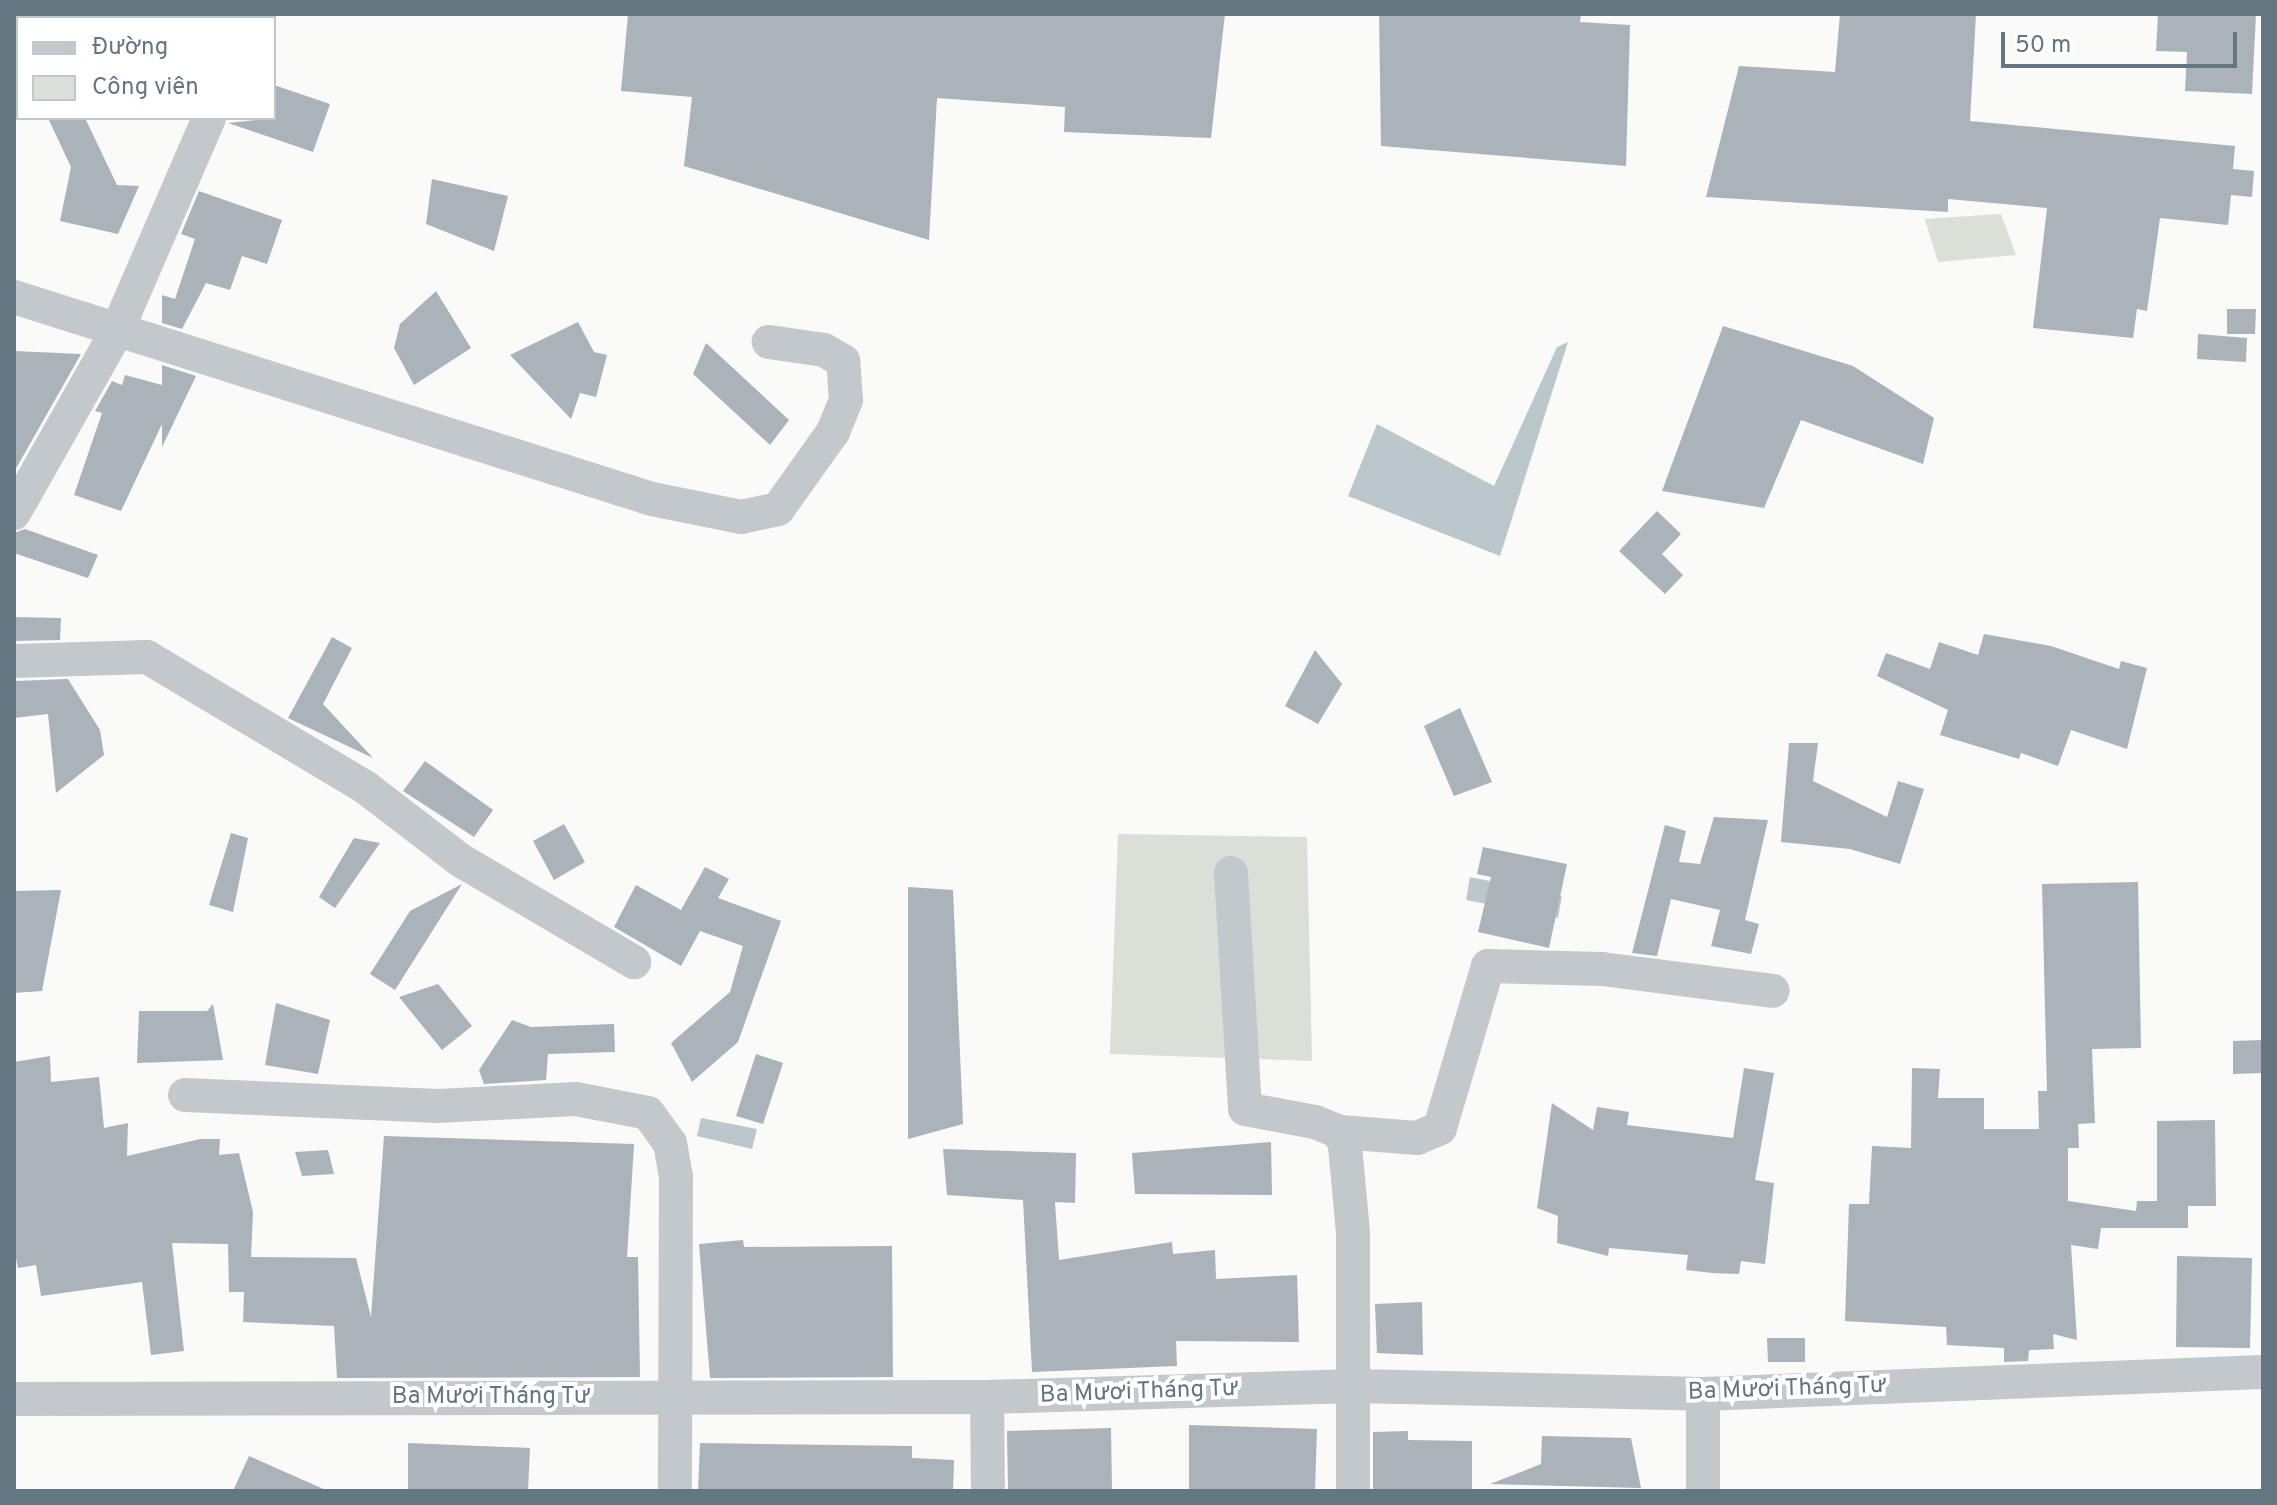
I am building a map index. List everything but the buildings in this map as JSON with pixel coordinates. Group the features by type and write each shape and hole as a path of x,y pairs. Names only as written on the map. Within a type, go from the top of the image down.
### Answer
{"street":[{"path":"14,513 116,333 208,120"},
{"path":"14,297 116,333 652,499 741,517 778,509 833,432 846,400 843,361 824,350 769,342"},
{"path":"14,661 147,657 365,787 460,860 634,962"},
{"path":"1231,873 1245,1109 1340,1132 1417,1138 1440,1128 1488,966 1602,969 1773,991"},
{"path":"185,1095 438,1106 576,1099 648,1113 670,1143 676,1176 675,1491"},
{"path":"1340,1132 1353,1233 1356,1386 1353,1491"},
{"name":"Ba Mươi Tháng Tư","path":"14,1399 987,1397 1356,1386 1703,1394 2263,1372"},
{"path":"1703,1394 1703,1491"},
{"path":"987,1397 988,1491"}],"green space":[{"path":"2001,214 2016,255 1938,262 1925,219"},
{"path":"1118,834 1307,837 1312,1061 1110,1054"}],"shaded area":[{"path":"1568,342 1500,556 1348,496 1377,424 1494,486 1557,347"},
{"path":"1470,877 1562,896 1558,918 1466,900"},
{"path":"701,1118 757,1129 752,1149 697,1136"}]}
